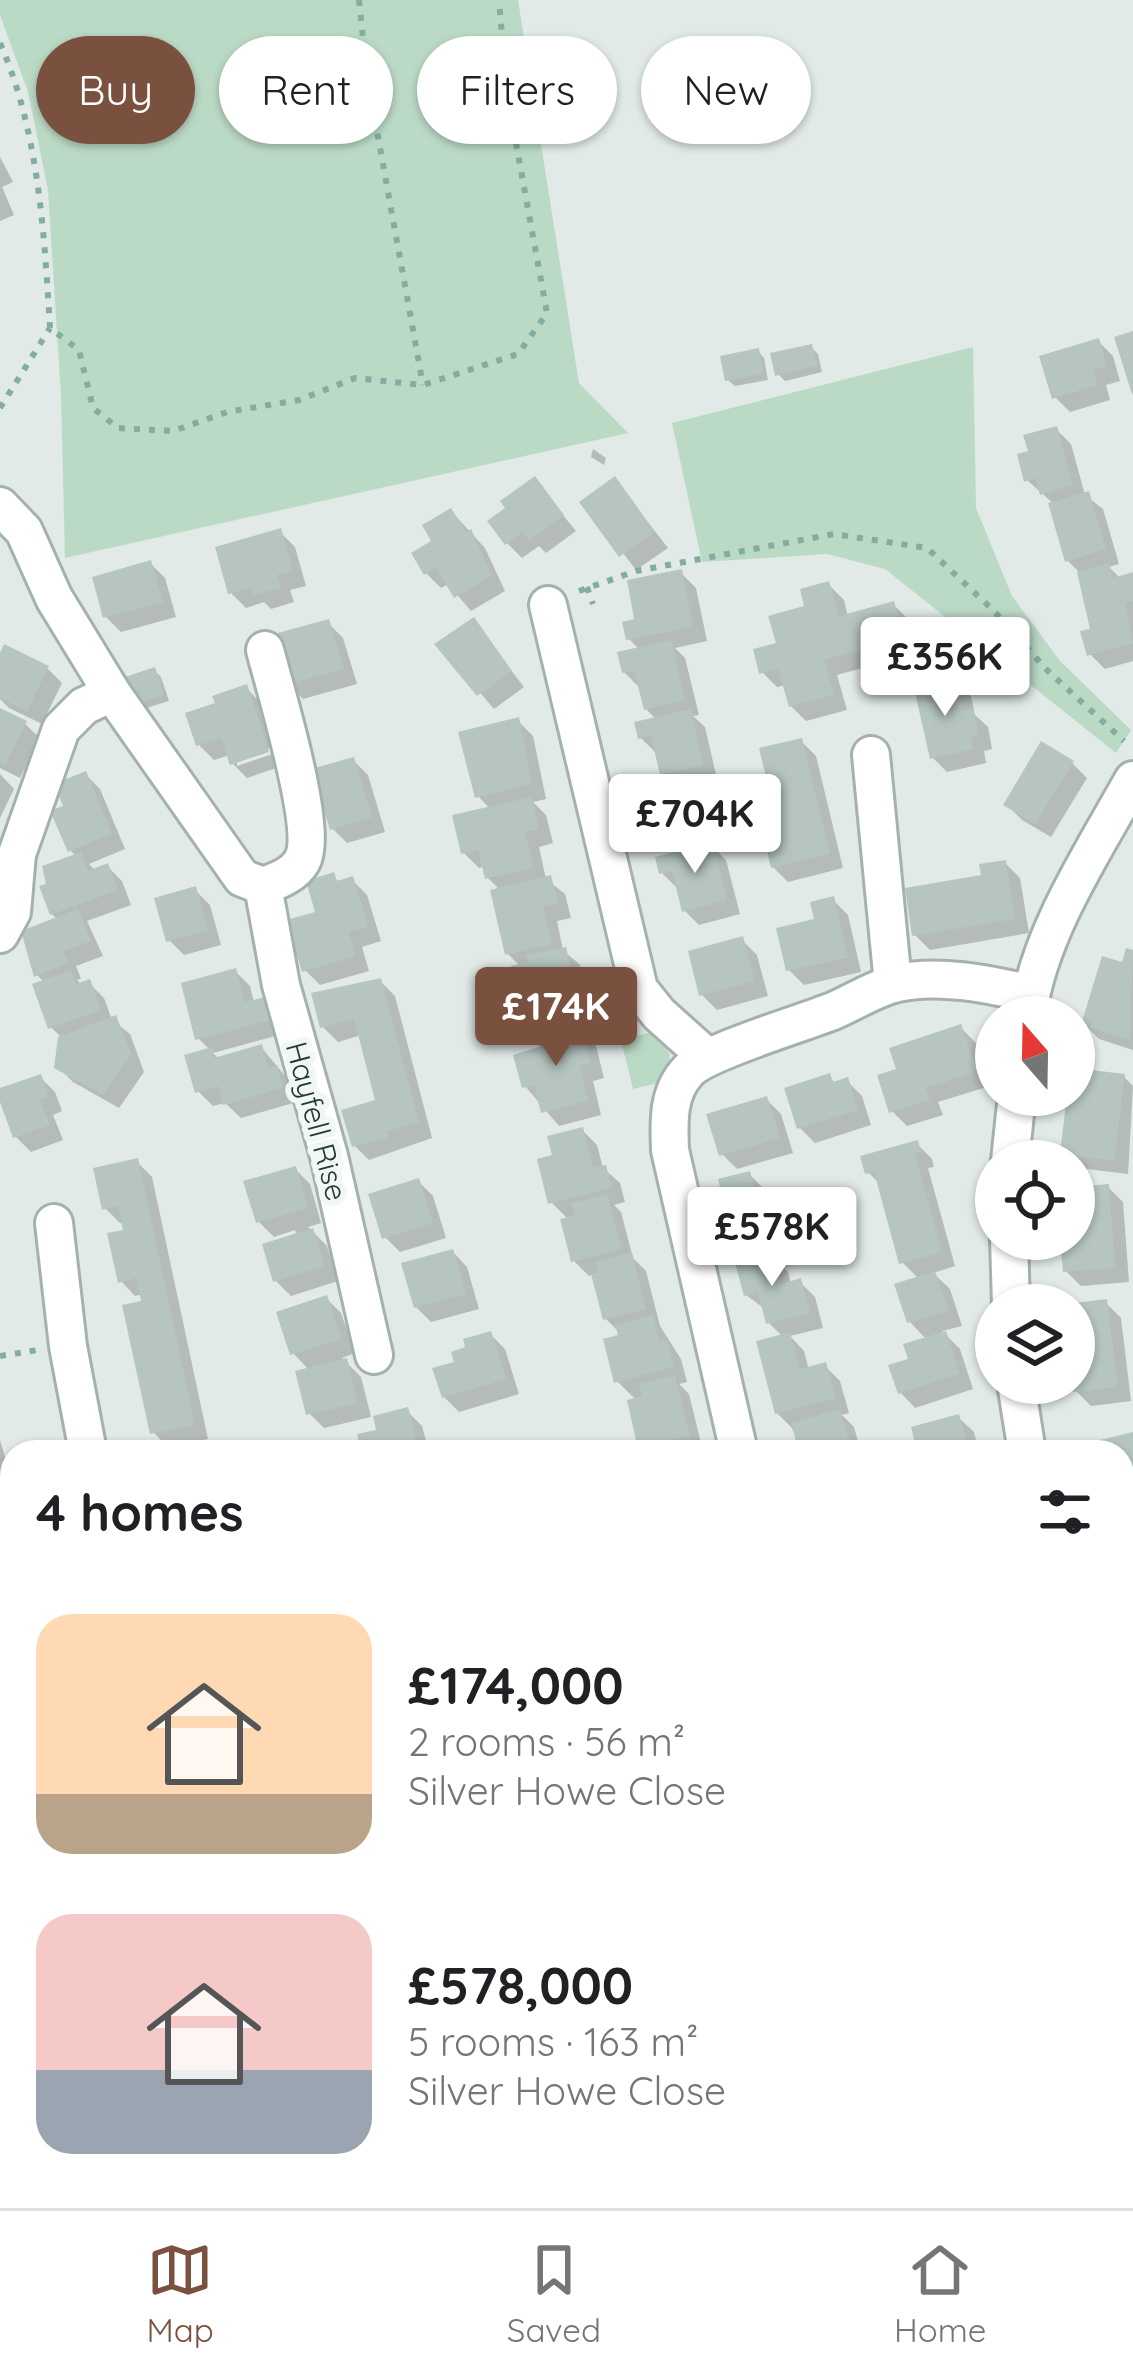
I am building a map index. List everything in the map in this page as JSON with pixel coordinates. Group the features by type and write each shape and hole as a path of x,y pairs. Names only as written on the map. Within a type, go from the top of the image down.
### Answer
{"street":[{"path":"0,506 24,531 54,598 112,692 242,878 263,886 284,878 301,862 308,840 296,769 265,650"},
{"path":"548,605 639,989 707,1057"},
{"path":"0,934 12,912 17,854 61,729 84,706 112,692"},
{"path":"871,755 893,984"},
{"path":"1032,996 1069,895 1133,780"},
{"name":"Hayfell Rise","path":"263,886 281,986 328,1156 374,1355"},
{"path":"736,1440 670,1150 669,1112 678,1084 707,1057 893,984 967,982 1005,996"},
{"path":"54,1222 68,1346 86,1440"},
{"path":"1019,1404 1025,1440"}],"path":[{"path":"359,0 367,76 423,385"},
{"path":"50,328 79,350 93,408 118,428 173,431 227,412 299,400 355,378 423,385 518,354 547,313 507,94 499,0"},
{"path":"0,43 25,122 42,206 50,328 0,408"},
{"path":"593,604 587,587 636,571 834,534 927,548 1124,741"}],"green space":[{"path":"0,0 518,0 524,36 417,36 417,144 541,144 579,383 628,433 65,558 48,190 39,144 195,144 195,36 36,36 36,131 28,92 0,15"},
{"path":"973,347 976,508 1012,596 1060,661 1131,730 1116,753 885,569 827,554 702,562 672,423"},
{"path":"655,1031 670,1055 666,1081 633,1089 621,1040"}],"building":[{"path":"1133,331 1133,394 1132,394 1114,337"},
{"path":"1099,338 1107,366 1093,370 1097,385 1052,399 1039,356"},
{"path":"812,344 817,366 775,376 770,353"},
{"path":"759,348 763,374 725,381 720,356"},
{"path":"1057,426 1073,485 1040,495 1035,478 1024,482 1017,454 1028,451 1023,435"},
{"path":"535,476 564,515 529,541 523,532 505,545 487,521 505,508 500,501"},
{"path":"615,476 655,532 619,557 579,502"},
{"path":"1089,491 1106,549 1065,562 1048,503"},
{"path":"451,508 466,532 471,529 492,576 454,598 436,568 424,575 411,553 431,541 422,525"},
{"path":"281,528 293,571 277,575 281,588 253,595 251,588 228,594 215,547"},
{"path":"151,560 163,602 103,618 92,577"},
{"path":"1109,563 1113,578 1133,572 1133,601 1125,603 1133,643 1087,656 1080,631 1090,629 1077,572"},
{"path":"682,569 693,627 626,640 622,622 634,619 627,580"},
{"path":"829,581 839,616 894,601 908,654 872,663 868,648 824,660 834,695 789,707 778,669 759,674 753,649 776,643 768,616 804,606 800,589"},
{"path":"474,617 512,671 477,696 434,644"},
{"path":"329,619 344,669 286,685 274,634"},
{"path":"671,640 685,700 644,710 634,670 622,673 617,652"},
{"path":"4,644 49,666 27,711 0,698"},
{"path":"155,667 164,695 134,704 125,677"},
{"path":"957,678 964,711 973,709 979,734 971,736 973,749 930,759 914,688"},
{"path":"247,684 269,752 230,765 221,738 196,746 185,713 215,703 212,696"},
{"path":"0,708 27,721 5,765 0,763"},
{"path":"691,709 703,765 660,775 651,736 638,739 634,722"},
{"path":"519,717 532,784 475,798 458,732"},
{"path":"802,738 830,854 771,868 765,843 781,839 759,748"},
{"path":"1041,741 1074,761 1035,824 1003,805"},
{"path":"354,757 372,817 330,830 311,769"},
{"path":"86,771 112,834 68,852 50,811 63,806 54,784"},
{"path":"697,776 711,836 675,844 666,803 651,806 647,787"},
{"path":"532,797 539,829 525,832 534,868 485,879 478,850 461,854 452,815"},
{"path":"712,842 727,900 682,912 672,871 659,874 655,857"},
{"path":"81,852 88,871 108,863 118,890 50,915 39,886 46,884 42,866"},
{"path":"1006,860 1015,919 912,936 905,888 981,875 979,864"},
{"path":"334,872 337,881 353,876 368,927 349,932 356,956 302,972 286,920 315,912 306,881"},
{"path":"551,875 558,904 543,907 552,944 505,955 490,890"},
{"path":"196,886 208,930 166,942 154,898"},
{"path":"834,896 848,958 786,971 776,928 814,919 810,902"},
{"path":"78,909 91,941 63,951 68,963 34,977 21,931"},
{"path":"743,936 755,981 699,996 688,951"},
{"path":"566,947 573,979 560,982 568,1023 523,1033 517,1005 500,1009 496,988 515,984 511,966 528,962 526,955"},
{"path":"1126,948 1133,950 1130,1040 1095,1029 1095,996 1090,996 1102,956 1122,962"},
{"path":"236,968 245,1002 265,997 270,1020 195,1040 181,983"},
{"path":"71,970 76,984 90,979 101,1010 48,1029 32,984"},
{"path":"381,978 419,1123 352,1147 341,1110 375,1100 354,1019 320,1028 311,993"},
{"path":"116,1015 131,1055 103,1095 54,1068 58,1037"},
{"path":"581,1024 591,1063 580,1066 588,1101 541,1113 534,1085 522,1088 513,1055 552,1043 549,1033"},
{"path":"961,1024 975,1072 926,1088 930,1100 889,1113 877,1075 896,1069 889,1048"},
{"path":"262,1044 268,1068 277,1065 283,1088 223,1105 218,1086 195,1093 184,1055 212,1047 214,1058"},
{"path":"1095,1070 1125,1074 1114,1161 1095,1159 1095,1140 1062,1140 1065,1116 1095,1116"},
{"path":"830,1073 833,1082 848,1077 858,1110 797,1129 784,1088"},
{"path":"41,1074 49,1096 40,1100 50,1125 13,1138 0,1088"},
{"path":"767,1096 780,1138 719,1156 706,1114"},
{"path":"583,1127 593,1167 606,1165 612,1188 548,1204 537,1159 552,1155 547,1136"},
{"path":"918,1140 921,1152 915,1154 942,1252 899,1264 874,1172 865,1174 860,1156"},
{"path":"138,1158 195,1425 150,1434 122,1305 141,1301 136,1278 118,1283 107,1233 123,1230 118,1206 102,1210 93,1168"},
{"path":"296,1166 308,1208 256,1223 243,1181"},
{"path":"750,1171 757,1198 779,1193 789,1233 745,1243 737,1209 726,1211 718,1179"},
{"path":"419,1178 433,1223 382,1239 368,1194"},
{"path":"1109,1184 1115,1268 1063,1272 1062,1260 1095,1260 1095,1185"},
{"path":"607,1194 622,1249 571,1262 560,1219 575,1216 571,1203"},
{"path":"313,1228 325,1266 273,1282 262,1244"},
{"path":"453,1249 466,1294 414,1308 401,1263"},
{"path":"632,1252 646,1309 603,1320 591,1274 598,1273 595,1262"},
{"path":"774,1253 781,1284 801,1278 810,1313 766,1324 758,1292 744,1296 735,1263"},
{"path":"935,1271 949,1311 907,1323 894,1284"},
{"path":"327,1295 342,1339 290,1355 276,1312"},
{"path":"1107,1299 1118,1387 1095,1390 1095,1300"},
{"path":"653,1315 660,1342 667,1340 674,1367 614,1383 603,1339 618,1335 615,1325"},
{"path":"491,1331 506,1379 442,1398 432,1368 454,1362 451,1352 465,1347 463,1339"},
{"path":"946,1331 960,1374 898,1394 888,1365 908,1359 903,1344"},
{"path":"790,1332 800,1369 826,1362 836,1398 775,1414 756,1341"},
{"path":"347,1358 358,1403 306,1415 295,1371"},
{"path":"675,1375 690,1436 636,1440 627,1400 642,1396 639,1384"},
{"path":"408,1407 416,1440 358,1440 357,1434 376,1430 373,1416"},
{"path":"840,1409 849,1440 796,1440 791,1423"},
{"path":"959,1414 966,1440 914,1440 911,1427"},
{"path":"1133,1432 1133,1440 1100,1440"}]}
